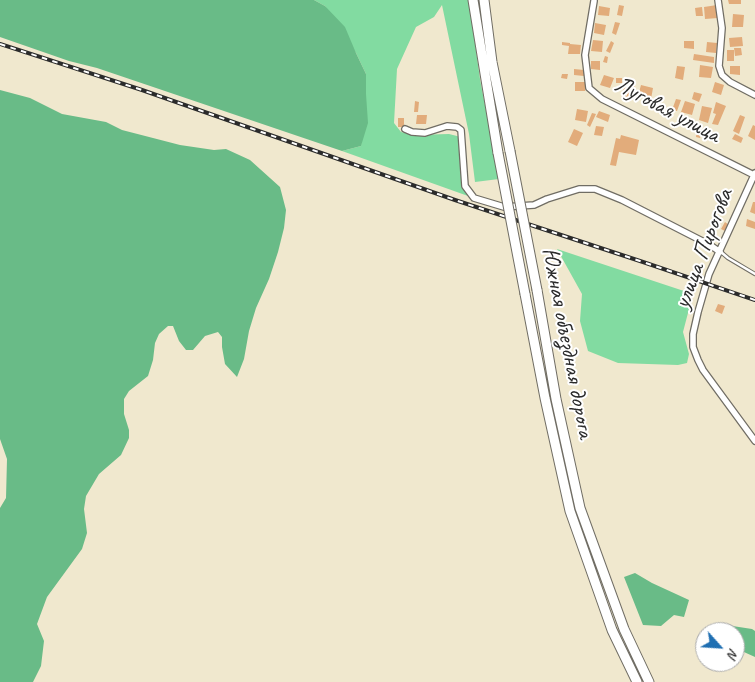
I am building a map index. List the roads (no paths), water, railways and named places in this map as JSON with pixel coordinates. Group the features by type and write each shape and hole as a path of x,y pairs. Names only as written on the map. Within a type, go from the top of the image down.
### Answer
{"main road":[{"name":"Южная объездная дорога","path":"473,0 498,153 545,398 570,511 612,630 637,682"},
{"name":"Южная объездная дорога","path":"484,0 492,62 556,399 580,508 624,629 649,682"}],"street":[{"path":"718,0 722,28 719,66 722,75 730,82 755,95"},
{"name":"Луговая улица","path":"594,1 585,56 589,88 602,99 754,174"},
{"path":"405,129 412,132 425,133 447,126 457,127 461,130 465,186 474,198 504,207 534,205 546,199 579,190 595,189 622,200 720,252"},
{"name":"улица Пирогова","path":"754,174 706,283 693,334 693,347 704,370 755,441"}],"lane":[{"path":"720,252 755,274"}],"railway":[{"path":"0,44 142,90 455,200 755,300"}]}
